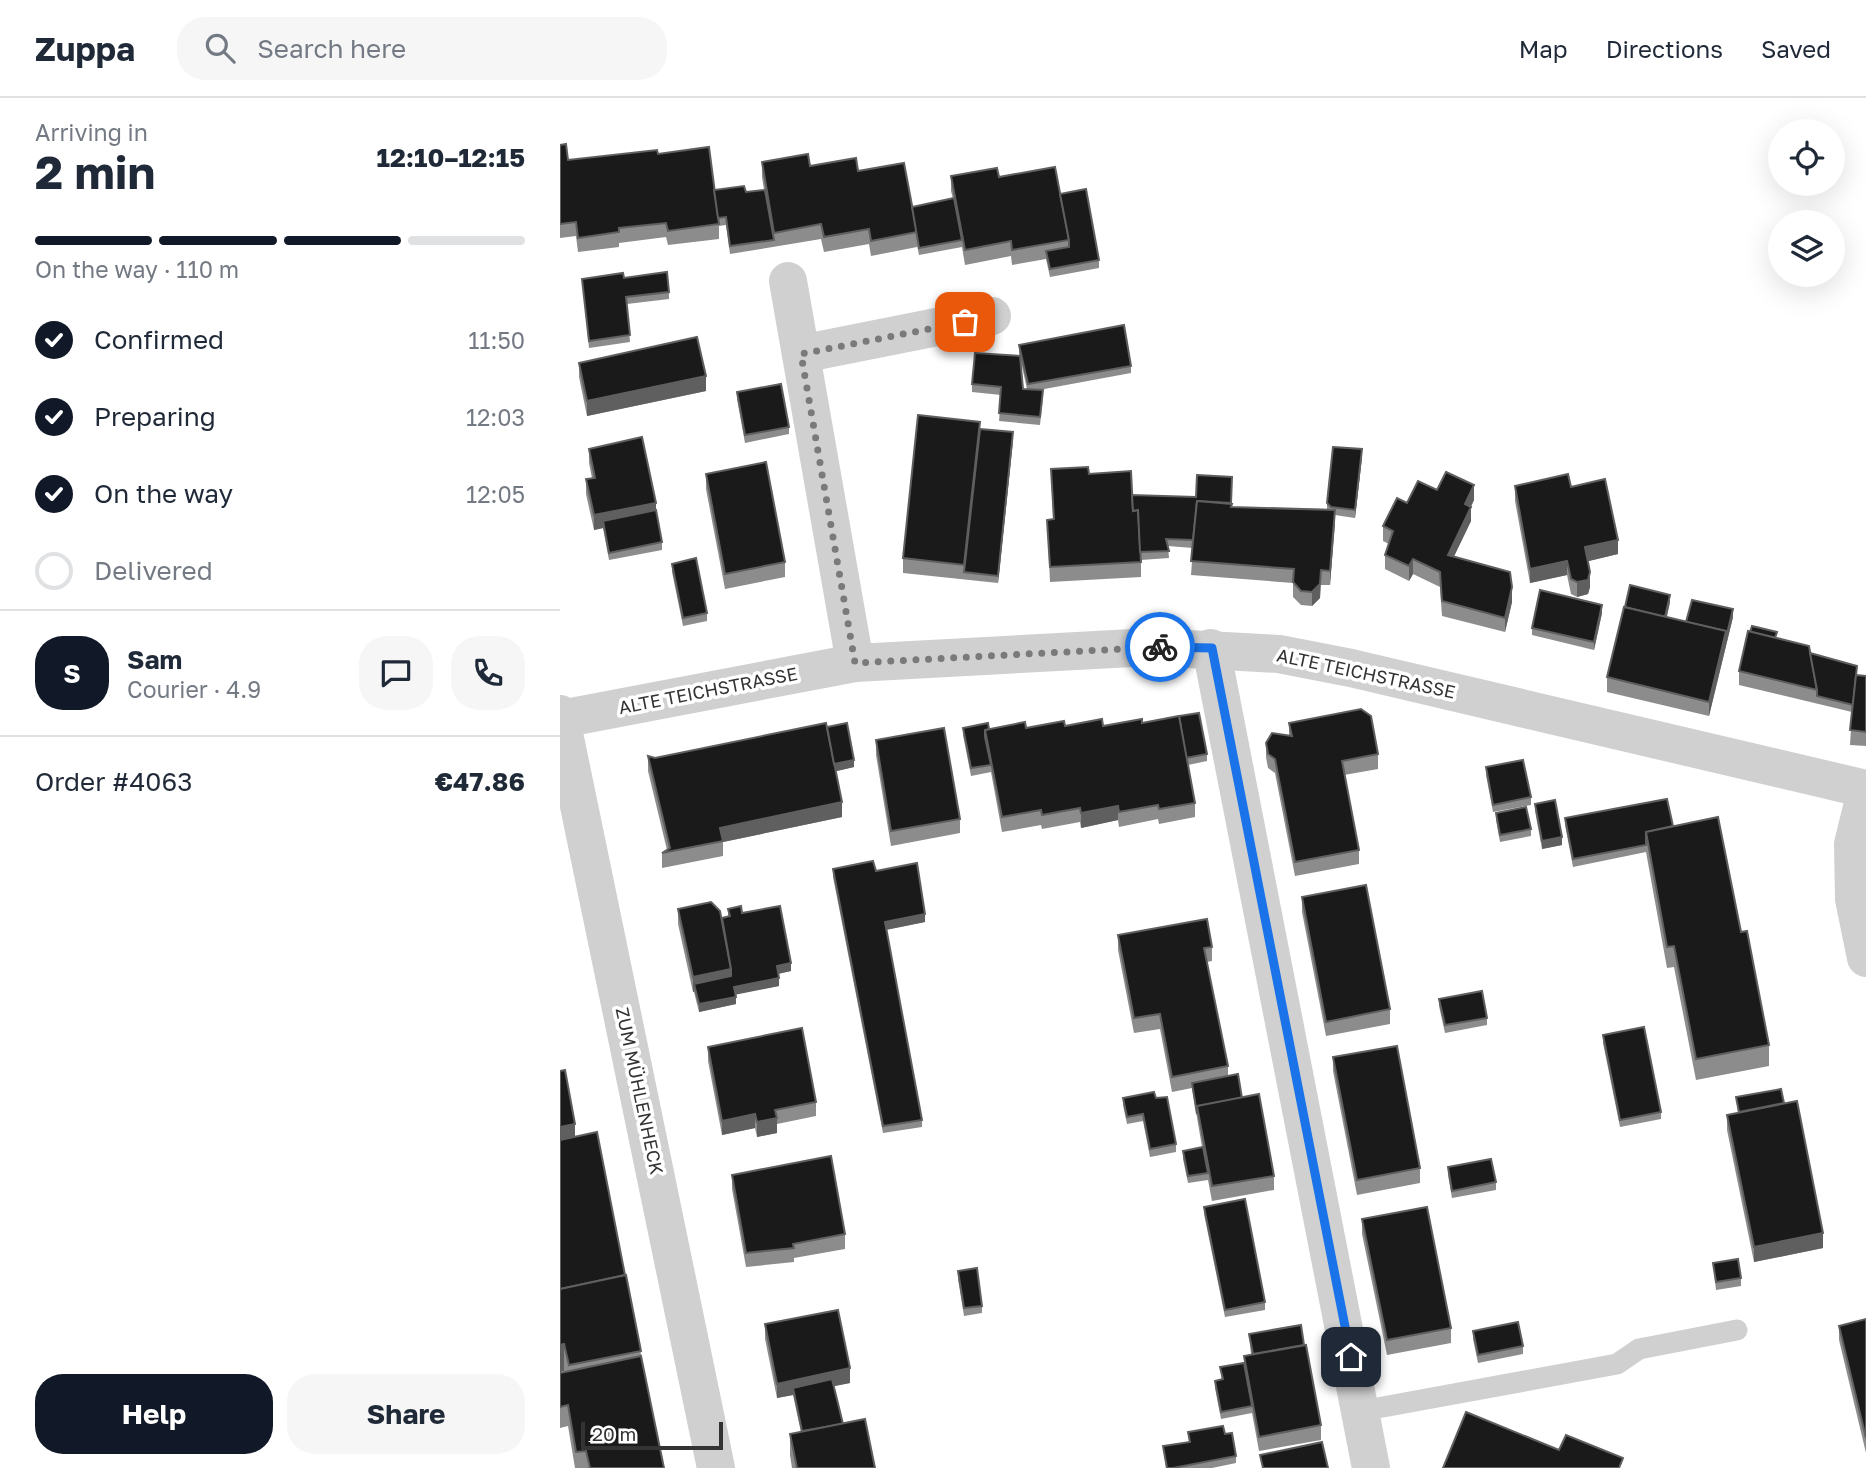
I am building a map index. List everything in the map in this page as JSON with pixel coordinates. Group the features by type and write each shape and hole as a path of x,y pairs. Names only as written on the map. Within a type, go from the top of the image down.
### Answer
{"street":[{"path":"788,281 855,663"},
{"path":"801,354 992,316"},
{"name":"ALTE TEICHSTRASSE","path":"561,717 855,663 1122,647 1212,648 1279,654 1351,668 1866,790"},
{"path":"1212,648 1371,1468"},
{"name":"ZUM MÜHLENHECK","path":"561,717 716,1468"},
{"path":"1866,790 1853,844 1854,899 1866,958"}],"lane":[{"path":"1361,1411 1617,1364 1639,1349 1737,1330"}],"building":[{"path":"566,144 568,160 657,150 658,154 709,147 719,224 668,231 666,223 619,228 619,232 578,238 576,222 560,224 560,145"},
{"path":"808,154 810,166 856,158 858,171 904,163 917,232 871,241 869,229 824,237 821,224 774,233 762,162"},
{"path":"1055,167 1069,240 1012,250 1011,241 965,250 951,176 997,168 999,177"},
{"path":"744,186 746,192 765,190 774,240 730,246 726,217 718,218 714,190"},
{"path":"1086,189 1099,260 1050,269 1046,251 1069,247 1060,194"},
{"path":"954,198 962,240 919,248 912,207"},
{"path":"667,272 669,292 626,297 630,335 589,341 582,279 623,273 624,278"},
{"path":"1124,325 1131,366 1028,384 1019,345"},
{"path":"697,337 706,376 587,401 579,363"},
{"path":"975,353 1020,356 1023,389 1043,390 1040,417 999,413 1001,387 972,384"},
{"path":"781,384 789,427 745,435 737,392"},
{"path":"918,415 980,422 964,565 903,558"},
{"path":"980,429 1013,432 998,576 964,572"},
{"path":"642,437 656,503 594,515 586,479 595,478 589,449"},
{"path":"1333,447 1362,449 1355,510 1331,507 1327,503"},
{"path":"766,462 785,562 725,574 706,474"},
{"path":"1088,467 1089,474 1131,471 1133,511 1138,510 1141,562 1050,567 1047,520 1054,519 1051,469"},
{"path":"1446,472 1474,485 1465,504 1471,507 1448,555 1510,572 1512,587 1505,618 1442,601 1440,572 1413,559 1409,566 1385,555 1393,531 1383,526 1397,498 1407,503 1418,481 1437,490"},
{"path":"1568,474 1571,487 1605,479 1618,540 1585,547 1590,572 1588,580 1577,582 1571,579 1567,561 1530,569 1515,486"},
{"path":"1197,475 1232,477 1231,503 1197,501 1193,540 1166,539 1169,551 1140,552 1138,510 1133,511 1132,495 1196,497"},
{"path":"1197,501 1232,504 1231,507 1335,510 1330,571 1321,570 1320,584 1312,592 1301,591 1293,582 1294,569 1191,561"},
{"path":"656,510 662,542 609,553 603,521"},
{"path":"696,558 707,613 683,618 672,564"},
{"path":"1630,585 1670,595 1665,617 1625,607"},
{"path":"1540,590 1602,605 1594,642 1532,628"},
{"path":"1692,600 1733,609 1726,638 1726,631 1686,622"},
{"path":"1624,607 1726,631 1709,702 1607,677"},
{"path":"1752,626 1777,632 1775,638 1750,632"},
{"path":"1748,631 1809,646 1817,690 1739,671"},
{"path":"1810,653 1857,666 1853,705 1817,696"},
{"path":"1856,675 1866,676 1866,732 1850,730"},
{"path":"1361,709 1371,716 1378,754 1342,761 1359,850 1295,862 1275,759 1268,754 1266,743 1272,733 1292,736 1289,723"},
{"path":"1199,713 1207,754 1186,758 1179,716"},
{"path":"1179,716 1195,803 1159,809 1158,805 1119,812 1118,806 1081,813 1080,808 1042,815 1041,810 1002,817 985,730 1025,722 1026,728 1064,721 1065,726 1102,719 1103,726 1142,719 1142,723"},
{"path":"826,723 842,802 720,828 723,841 662,853 670,848 648,756 655,758"},
{"path":"847,723 854,760 834,764 827,727"},
{"path":"988,723 989,729 985,730 985,737 991,765 971,768 963,728"},
{"path":"944,728 960,819 891,831 876,740"},
{"path":"1523,760 1531,797 1493,805 1486,767"},
{"path":"1667,799 1673,826 1646,832 1646,845 1573,859 1565,818"},
{"path":"1555,800 1562,837 1542,841 1535,804"},
{"path":"1526,807 1531,829 1500,835 1496,813"},
{"path":"1718,817 1741,932 1747,931 1769,1045 1696,1059 1674,946 1667,947 1646,832"},
{"path":"873,861 876,871 917,863 925,914 885,922 922,1120 883,1126 833,869"},
{"path":"1366,885 1390,1009 1326,1022 1302,897"},
{"path":"711,902 720,911 731,969 693,977 678,909"},
{"path":"741,906 742,913 780,906 791,963 777,966 779,978 734,987 736,997 699,1004 694,984 731,976 722,918 730,916 728,909"},
{"path":"1207,919 1212,947 1204,948 1228,1066 1172,1077 1160,1014 1134,1018 1118,935"},
{"path":"1482,991 1487,1018 1445,1025 1439,999"},
{"path":"1644,1027 1661,1112 1620,1120 1603,1035"},
{"path":"802,1028 816,1102 775,1110 777,1118 757,1122 755,1114 722,1121 708,1047"},
{"path":"1397,1046 1420,1168 1357,1180 1333,1057"},
{"path":"565,1070 575,1124 560,1127 560,1071"},
{"path":"1238,1074 1242,1098 1197,1106 1197,1114 1192,1083"},
{"path":"1781,1089 1784,1103 1739,1112 1736,1097"},
{"path":"1154,1092 1156,1098 1167,1097 1176,1144 1150,1149 1143,1114 1127,1117 1123,1098"},
{"path":"1259,1094 1274,1176 1212,1186 1197,1106"},
{"path":"1797,1101 1823,1233 1754,1247 1727,1115"},
{"path":"597,1132 625,1275 560,1289 560,1140"},
{"path":"1203,1147 1208,1173 1188,1176 1183,1151"},
{"path":"831,1156 845,1234 793,1244 794,1248 746,1253 732,1175"},
{"path":"1491,1159 1496,1182 1452,1191 1448,1167"},
{"path":"1245,1199 1265,1302 1225,1310 1204,1207"},
{"path":"1427,1207 1451,1328 1387,1340 1362,1219"},
{"path":"1738,1259 1741,1278 1716,1282 1713,1263"},
{"path":"977,1268 982,1306 964,1308 958,1271"},
{"path":"626,1275 641,1351 569,1365 564,1344 560,1345 560,1289"},
{"path":"838,1310 850,1368 777,1384 765,1324"},
{"path":"1866,1319 1866,1438 1839,1326"},
{"path":"1518,1322 1523,1346 1478,1355 1473,1331"},
{"path":"1301,1325 1304,1345 1253,1354 1249,1334"},
{"path":"1306,1345 1321,1425 1259,1437 1244,1356"},
{"path":"641,1356 664,1468 590,1468 586,1451 576,1452 568,1405 560,1407 560,1373"},
{"path":"1244,1363 1252,1406 1221,1412 1215,1381 1223,1379 1220,1367"},
{"path":"832,1379 843,1424 802,1431 793,1388"},
{"path":"1466,1412 1559,1450 1566,1435 1623,1458 1619,1468 1443,1468"},
{"path":"865,1419 875,1468 797,1468 790,1434"},
{"path":"1223,1426 1225,1434 1232,1433 1236,1456 1167,1468 1163,1446 1190,1442 1188,1432"},
{"path":"1322,1442 1328,1468 1263,1468 1260,1455"}],"way so far":[{"path":"965,322 801,354 855,663 1160,647"}],"route":[{"path":"1160,647 1212,648 1351,1357"}]}
